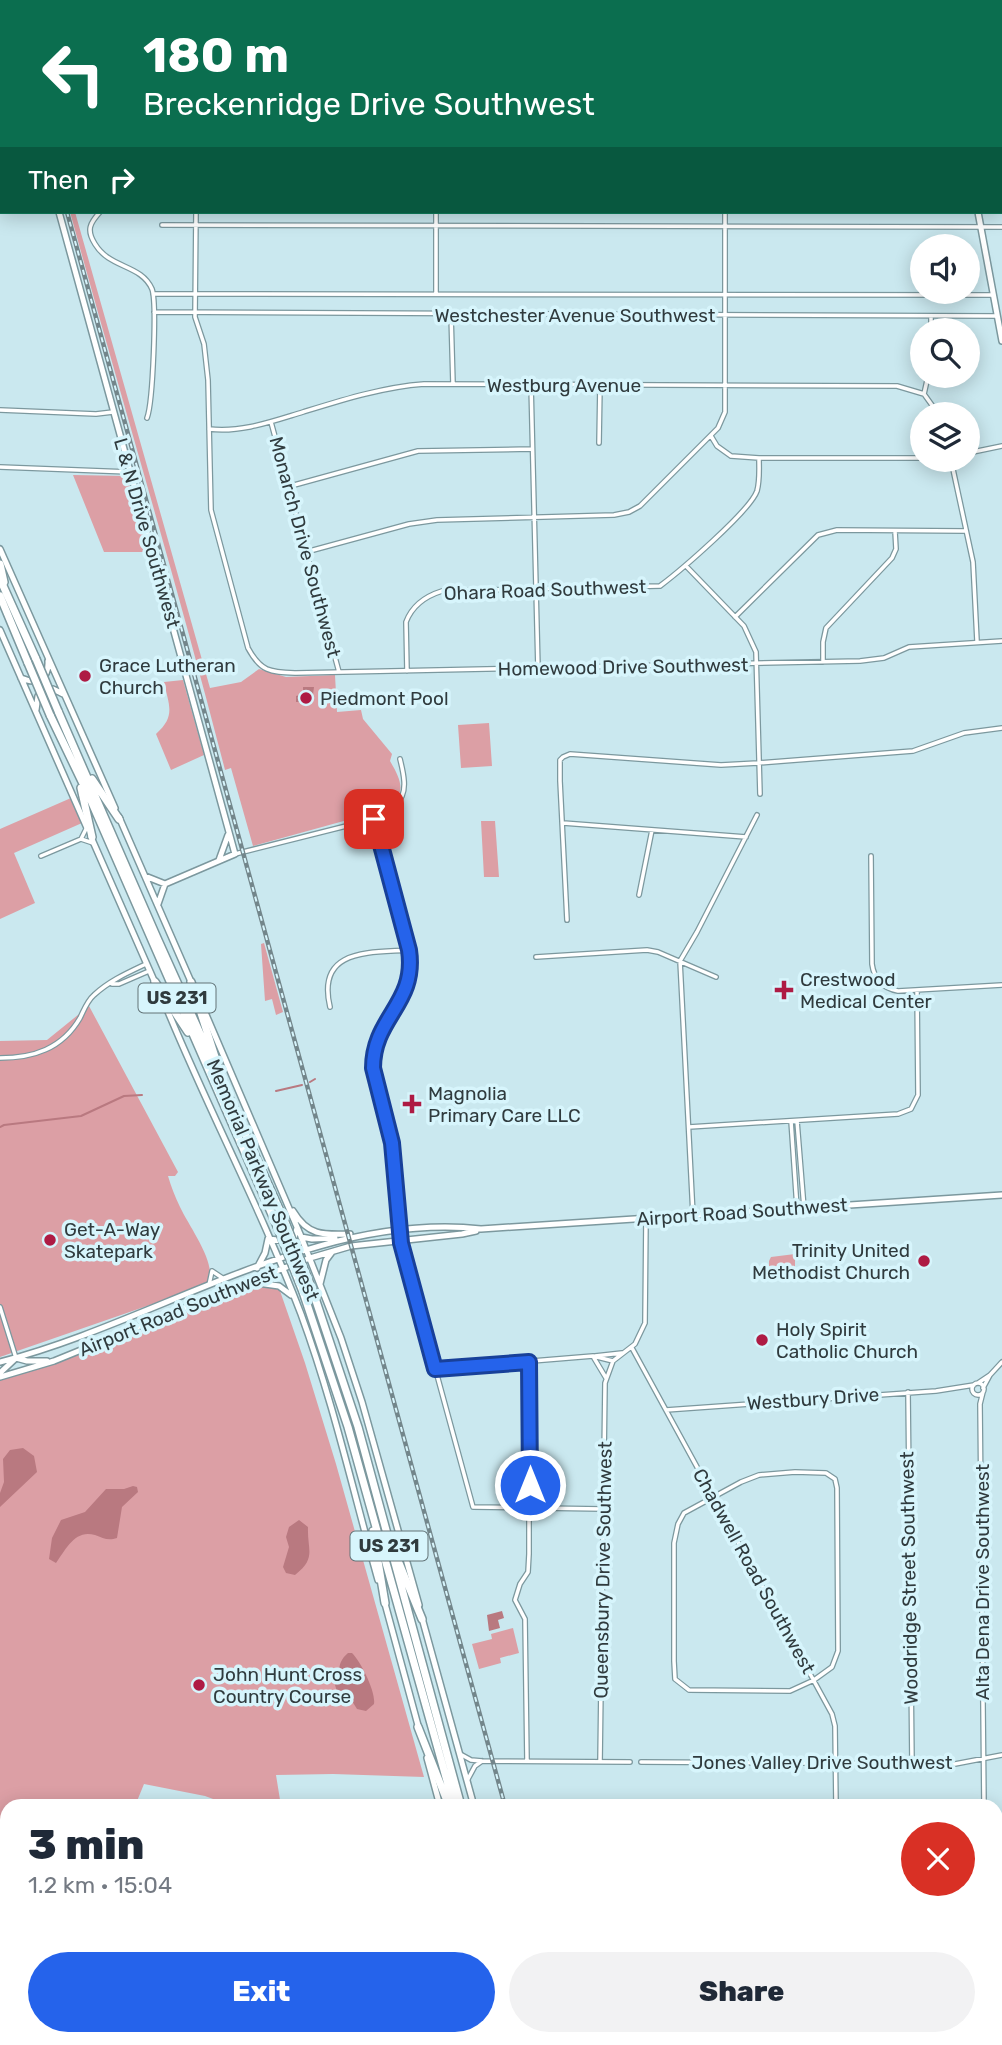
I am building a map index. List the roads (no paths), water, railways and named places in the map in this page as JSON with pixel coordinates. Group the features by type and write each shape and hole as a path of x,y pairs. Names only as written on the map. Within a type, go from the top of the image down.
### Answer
{"highway":[{"path":"0,564 2,593"},
{"name":"Memorial Parkway Southwest","path":"0,579 5,612 50,715 198,1047 312,1289 350,1400 459,1799"},
{"name":"Memorial Parkway Southwest","path":"2,593 36,659 220,1077 281,1224 340,1401 385,1553 450,1799"},
{"path":"0,603 5,612"},
{"path":"82,764 119,819"},
{"path":"76,771 93,840"},
{"path":"155,982 198,1047"},
{"path":"191,982 195,1000 216,1054 220,1077"},
{"path":"368,1500 385,1603"},
{"path":"381,1514 422,1619"},
{"path":"418,1727 449,1799"}],"main road":[{"name":"L & N Drive Southwest","path":"60,214 235,855"},
{"path":"979,214 1002,341"},
{"path":"0,549 307,1249 362,1402 472,1799"},
{"path":"0,630 279,1260 334,1418 438,1799"},
{"path":"21,678 32,682 43,679 48,670 48,657"},
{"path":"36,712 36,700 43,692 53,689 65,696"},
{"path":"219,860 229,832"},
{"path":"145,876 165,884 235,855"},
{"path":"158,906 165,884"},
{"path":"282,1193 298,1220 313,1231 334,1234 370,1233"},
{"name":"Airport Road Southwest","path":"0,1362 58,1344 307,1249 370,1233 462,1227 481,1229 1002,1195"},
{"path":"268,1239 288,1241 294,1238 297,1228"},
{"name":"Airport Road Southwest","path":"0,1375 54,1361 334,1250 462,1234 481,1229"},
{"path":"302,1237 348,1237"},
{"path":"257,1268 265,1253 268,1239"},
{"path":"320,1284 326,1261 334,1250"},
{"path":"293,1298 295,1286 301,1279 310,1278 320,1284"},
{"path":"248,1282 279,1286 293,1298"},
{"path":"0,1375 16,1358 27,1361 54,1361"}],"street":[{"path":"98,214 90,223 89,235 102,255 145,278 153,294 152,381 147,418"},
{"path":"196,214 195,313 206,361 209,429"},
{"path":"436,214 436,293"},
{"path":"306,552 409,524 437,520 614,515 640,506 711,436 725,412 725,214"},
{"path":"162,225 1002,227"},
{"name":"Westchester Avenue Southwest","path":"153,294 993,295"},
{"name":"Westchester Avenue Southwest","path":"154,312 997,316"},
{"path":"452,314 453,384"},
{"path":"531,384 538,669"},
{"name":"Westburg Avenue","path":"209,429 231,430 271,422 405,385 897,386 924,394"},
{"path":"599,443 600,385"},
{"path":"925,388 924,394 930,402"},
{"path":"0,410 96,414 113,412"},
{"name":"Monarch Drive Southwest","path":"271,422 340,672"},
{"name":"Homewood Drive Southwest","path":"209,429 211,510 250,652 263,668 277,672 874,661 909,647 1002,641"},
{"path":"711,436 723,452 731,456 910,458"},
{"path":"980,451 1002,446"},
{"path":"287,487 418,451 532,449"},
{"name":"Ohara Road Southwest","path":"407,671 407,622 409,615 427,596 442,591 660,586 686,566 756,494 759,458"},
{"path":"0,467 129,472"},
{"path":"953,472 973,562 977,642"},
{"path":"735,617 818,535 837,530 965,531"},
{"path":"823,662 826,628 892,558 896,550 895,531"},
{"path":"686,566 744,626 756,652 760,794"},
{"path":"567,920 560,760 563,757 570,754 721,765 913,751 964,733 1002,728"},
{"path":"235,855 374,819 394,808 401,799 405,780 400,760"},
{"path":"693,1215 680,961 698,932 757,815"},
{"path":"374,819 409,950 411,967 408,986 376,1040 373,1068 392,1143 401,1241 472,1507 603,1509"},
{"path":"562,823 746,837"},
{"path":"81,839 87,827"},
{"path":"639,894 652,830"},
{"path":"41,856 81,839 93,840"},
{"path":"872,856 873,971 876,979 890,989 1002,985"},
{"path":"330,1007 328,983 339,962 358,954 409,950"},
{"path":"536,957 647,950 658,952 716,977"},
{"path":"0,1058 28,1056 44,1052 56,1045 73,1028 93,996 112,984 116,978 147,964"},
{"path":"112,984 119,984 150,971"},
{"path":"688,1127 895,1114 911,1109 918,1095 917,990"},
{"path":"791,1121 800,1208"},
{"path":"797,1121 800,1208"},
{"path":"593,1356 613,1361 632,1348 642,1333 646,1317 646,1218"},
{"name":"Airport Road Southwest","path":"209,1286 212,1271 226,1280"},
{"path":"0,1307 16,1358"},
{"name":"Chadwell Road Southwest","path":"632,1348 832,1714 837,1764 836,1799"},
{"path":"435,1369 624,1353"},
{"path":"593,1356 606,1379"},
{"name":"Queensbury Drive Southwest","path":"600,1762 606,1379 613,1361"},
{"path":"527,1761 525,1619 515,1600 515,1594 528,1572 529,1362"},
{"name":"Westbury Drive","path":"666,1410 960,1388 976,1384 990,1375 1002,1362"},
{"name":"Westbury Drive","path":"983,1390 990,1375"},
{"path":"976,1384 983,1390 980,1394 973,1393 976,1384"},
{"name":"Westbury Drive","path":"960,1388 973,1393"},
{"name":"Alta Dena Drive Southwest","path":"983,1390 980,1404 983,1759"},
{"name":"Woodridge Street Southwest","path":"908,1392 912,1764"},
{"name":"Alta Dena Drive Southwest","path":"973,1393 980,1404"},
{"path":"825,1473 835,1479 838,1650 832,1667 814,1680 790,1691 734,1691 690,1690 675,1679 674,1543 678,1524 684,1513 759,1475 825,1473"},
{"path":"459,1752 471,1760 482,1761 630,1762"},
{"name":"Jones Valley Drive Southwest","path":"641,1762 955,1764 1002,1755"},
{"path":"983,1759 984,1799"},
{"path":"467,1780 475,1766 482,1761"}],"waterway":[{"path":"310,1082 315,1079"},
{"path":"276,1091 302,1085"},
{"path":"0,1127 81,1116 124,1096 142,1095"}],"railway":[{"path":"68,214 503,1799"}],"place":[{"name":"Grace Lutheran Church","path":"85,676"},
{"name":"Piedmont Pool","path":"306,698"},
{"name":"Crestwood Medical Center","path":"784,990"},
{"name":"Magnolia Primary Care LLC","path":"412,1104"},
{"name":"Get-A-Way Skatepark","path":"50,1240"},
{"name":"Trinity United Methodist Church","path":"924,1261"},
{"name":"Holy Spirit Catholic Church","path":"762,1340"},
{"name":"John Hunt Cross Country Course","path":"199,1685"}]}
